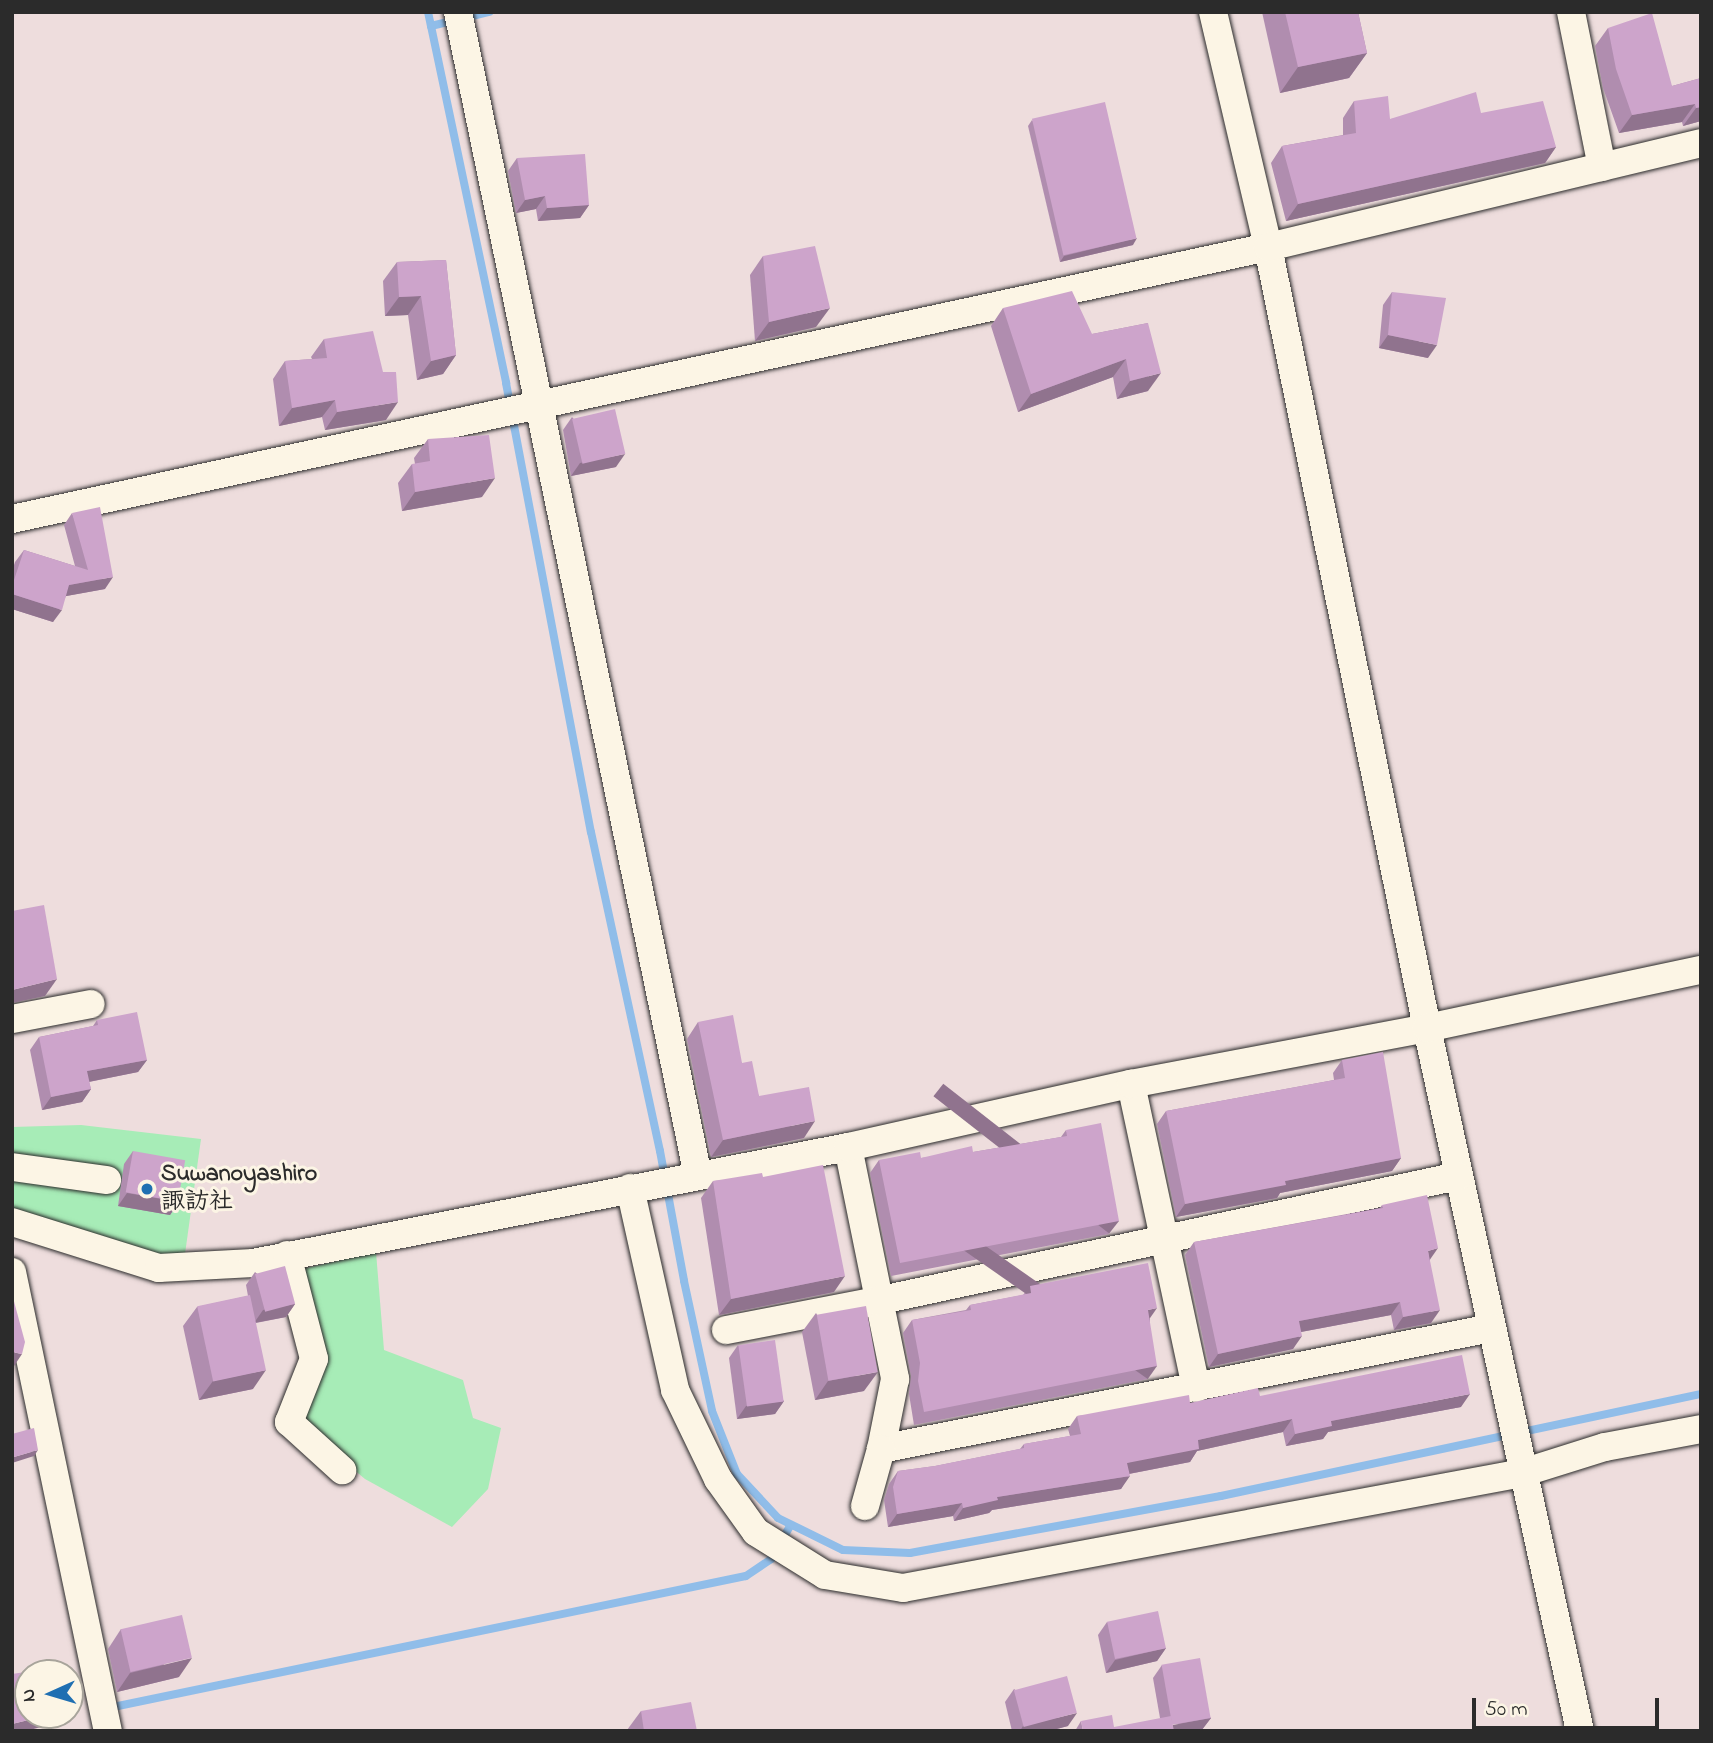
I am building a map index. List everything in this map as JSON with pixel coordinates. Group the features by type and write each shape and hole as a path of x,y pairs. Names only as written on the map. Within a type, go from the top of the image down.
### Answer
{"street":[{"path":"458,12 539,403 692,1176"},
{"path":"1213,12 1268,247 1458,1176 1580,1731"},
{"path":"1571,12 1602,167"},
{"path":"12,519 1268,247 1701,143"},
{"path":"12,1222 159,1268 253,1263 848,1147 1131,1084 1427,1028 1701,970"},
{"path":"12,1019 91,1004"},
{"path":"1131,1084 1196,1388"},
{"path":"848,1147 877,1301 895,1379 881,1449 865,1506"},
{"path":"12,1167 107,1180"},
{"path":"726,1330 1165,1241 1458,1176"},
{"path":"630,1188 675,1390 718,1479 756,1532 825,1575 903,1588 1522,1473 1605,1447 1701,1429"},
{"path":"288,1255 314,1359 289,1422 342,1470"},
{"path":"12,1272 108,1731"},
{"path":"881,1449 1491,1328"}],"green space":[{"path":"81,1125 201,1139 184,1261 12,1217 12,1127"},
{"path":"376,1252 384,1350 463,1380 473,1418 501,1428 488,1489 452,1527 365,1479 296,1421 323,1359 298,1270"}],"building":[{"path":"1285,12 1358,12 1367,53 1298,67"},
{"path":"1652,13 1672,86 1701,78 1701,107 1696,108 1695,104 1632,115 1616,69 1608,28"},
{"path":"1476,92 1481,113 1543,101 1556,147 1298,204 1282,146 1356,133 1354,101 1388,96 1390,119"},
{"path":"1105,102 1136,238 1063,255 1032,119"},
{"path":"585,154 589,205 547,208 545,196 525,200 517,158"},
{"path":"815,246 830,308 769,322 763,256"},
{"path":"446,260 456,355 431,361 421,296 399,297 397,262"},
{"path":"1072,291 1092,334 1148,323 1161,373 1130,381 1126,359 1031,394 1003,308"},
{"path":"1392,292 1446,298 1437,345 1388,335"},
{"path":"373,331 383,372 396,372 398,402 337,412 335,400 292,408 285,361 327,358 324,339"},
{"path":"615,409 625,454 582,464 572,419"},
{"path":"489,435 495,478 415,492 412,464 430,461 428,439"},
{"path":"100,507 113,577 69,585 62,610 12,594 12,586 24,550 88,570 72,513"},
{"path":"44,905 57,979 12,990 12,911"},
{"path":"137,1012 147,1060 87,1071 91,1089 51,1097 39,1037 98,1025 97,1020"},
{"path":"733,1015 742,1063 752,1061 759,1096 809,1087 815,1121 723,1140 698,1022"},
{"path":"1383,1052 1401,1158 1285,1181 1286,1185 1185,1204 1166,1111 1345,1078 1342,1060"},
{"path":"1101,1123 1119,1221 900,1263 879,1160 920,1152 921,1158 972,1146 973,1152 1067,1136 1066,1130"},
{"path":"133,1151 185,1160 178,1202 126,1192"},
{"path":"823,1165 845,1276 731,1299 713,1181 762,1173 763,1177"},
{"path":"1427,1195 1438,1248 1428,1251 1440,1310 1403,1317 1400,1302 1299,1321 1302,1336 1218,1354 1194,1242 1383,1208 1382,1205"},
{"path":"1148,1263 1157,1308 1148,1310 1157,1366 924,1412 918,1381 920,1363 912,1320 971,1310 970,1305 1031,1293 1030,1286"},
{"path":"285,1266 295,1304 265,1312 255,1274"},
{"path":"12,1294 25,1342 22,1354 12,1352"},
{"path":"250,1295 266,1370 213,1382 197,1306"},
{"path":"866,1306 878,1372 828,1381 817,1315"},
{"path":"775,1340 784,1401 747,1407 738,1345"},
{"path":"1462,1355 1470,1394 1331,1421 1332,1426 1295,1434 1292,1419 1198,1440 1199,1449 1127,1463 1130,1476 997,1497 998,1500 963,1508 962,1503 897,1514 893,1487 898,1471 935,1466 1024,1448 1024,1444 1081,1434 1077,1416 1189,1395 1190,1403 1258,1388 1260,1396"},
{"path":"34,1428 38,1450 14,1457 12,1434"},
{"path":"1158,1611 1166,1648 1115,1659 1107,1622"},
{"path":"182,1615 192,1658 131,1672 121,1629"},
{"path":"1200,1658 1211,1718 1172,1725 1162,1665"},
{"path":"12,1674 14,1674 12,1724"},
{"path":"1067,1676 1077,1713 1024,1727 1014,1690"},
{"path":"691,1702 697,1731 644,1731 641,1711"},
{"path":"1112,1715 1114,1727 1171,1716 1174,1731 1083,1731 1081,1721"}],"waterway":[{"path":"428,12 431,26 489,12"},
{"path":"431,26 506,383 591,832 660,1151 684,1281 712,1411 737,1474 778,1518 843,1550 910,1553 1221,1496 1701,1394"},
{"path":"118,1706 746,1576 771,1559 791,1525"}],"place":[{"name":"Suwanoyashiro 諏訪社","path":"147,1189"}]}
